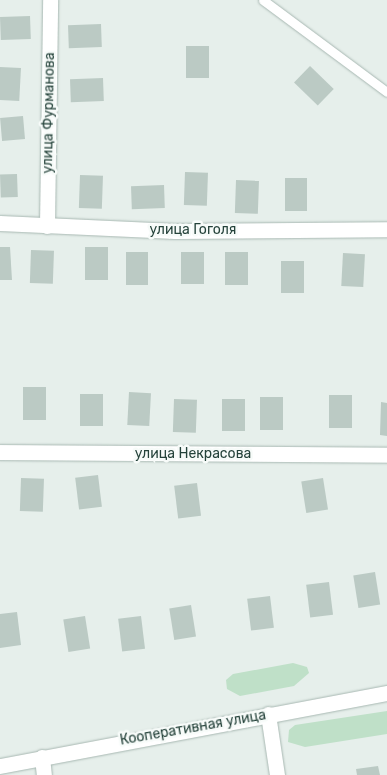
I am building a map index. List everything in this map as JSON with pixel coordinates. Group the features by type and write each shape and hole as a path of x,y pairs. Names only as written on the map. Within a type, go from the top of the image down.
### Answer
{"street":[{"name":"улица Фурманова","path":"47,226 50,0"},
{"name":"улица Гоголя","path":"0,223 175,231 387,229"},
{"name":"улица Некрасова","path":"0,452 387,455"},
{"name":"Кооперативная улица","path":"0,766 387,693"},
{"path":"268,714 277,775"},
{"path":"42,757 44,775"}],"lane":[{"path":"263,0 387,92"}],"green space":[{"path":"293,663 307,667 309,673 294,686 240,696 227,689 226,680 233,674"},
{"path":"387,711 387,734 305,747 288,742 289,730 295,725"}],"building":[{"path":"30,16 31,39 1,40 0,17"},
{"path":"101,24 102,47 69,48 68,25"},
{"path":"186,46 209,46 209,78 186,78"},
{"path":"310,66 334,89 318,105 294,83"},
{"path":"0,67 21,68 19,101 0,100"},
{"path":"103,78 104,101 71,102 70,79"},
{"path":"23,116 25,139 2,141 0,118"},
{"path":"185,172 208,173 207,206 184,205"},
{"path":"17,174 18,197 1,198 0,175"},
{"path":"80,175 103,176 102,209 79,208"},
{"path":"285,178 307,178 307,211 285,211"},
{"path":"236,180 259,181 258,214 235,213"},
{"path":"164,185 165,208 132,209 131,186"},
{"path":"0,247 10,247 12,280 0,280"},
{"path":"85,247 108,247 108,280 85,280"},
{"path":"31,250 54,251 53,284 30,283"},
{"path":"126,252 148,252 148,285 126,285"},
{"path":"181,252 204,252 204,284 181,284"},
{"path":"225,252 248,252 248,285 225,285"},
{"path":"343,253 365,254 363,287 341,286"},
{"path":"281,261 304,261 304,293 281,293"},
{"path":"23,387 46,387 46,420 23,420"},
{"path":"129,392 151,393 149,426 127,425"},
{"path":"80,394 103,394 103,426 80,426"},
{"path":"329,395 352,395 352,428 329,428"},
{"path":"260,397 283,397 283,430 260,430"},
{"path":"174,399 197,400 196,433 173,432"},
{"path":"222,399 245,399 245,431 222,431"},
{"path":"381,402 387,403 387,436 380,435"},
{"path":"98,475 102,507 79,510 75,478"},
{"path":"21,478 44,479 43,512 20,511"},
{"path":"323,478 328,510 306,513 301,481"},
{"path":"197,483 201,516 178,519 174,486"},
{"path":"375,572 380,605 358,608 353,575"},
{"path":"329,582 333,615 310,618 306,585"},
{"path":"270,596 274,628 251,631 247,599"},
{"path":"191,605 196,637 174,640 169,608"},
{"path":"17,612 21,645 0,648 0,614"},
{"path":"85,616 90,649 68,652 63,619"},
{"path":"141,616 145,649 122,652 118,619"},
{"path":"378,766 380,775 357,775 356,769"}]}
